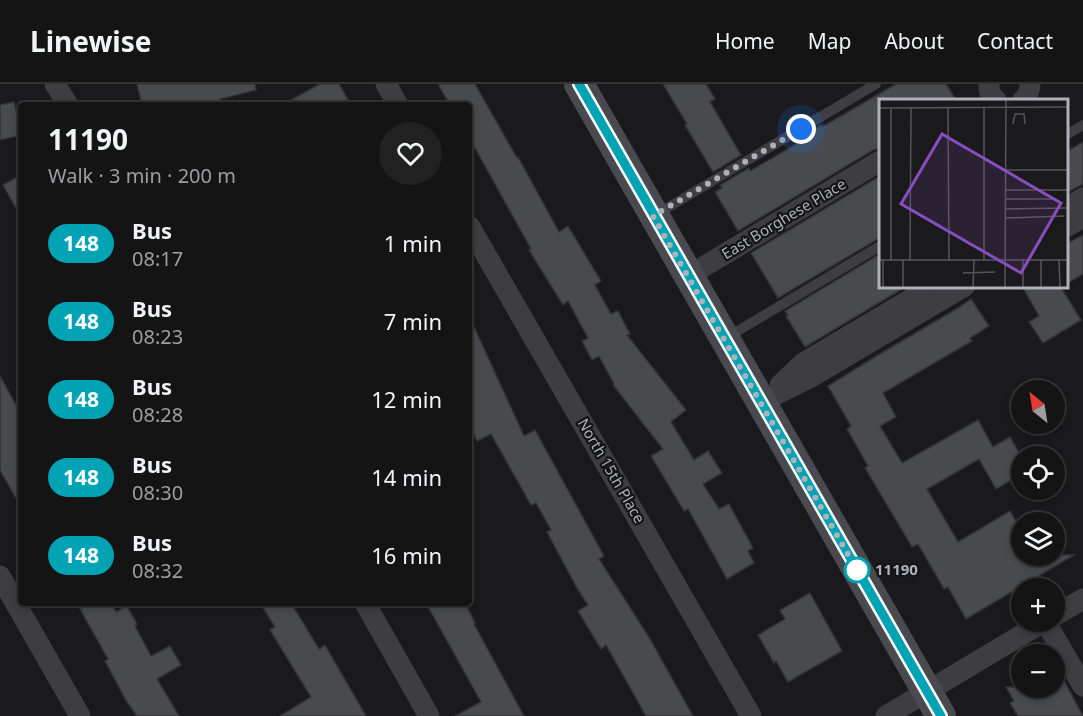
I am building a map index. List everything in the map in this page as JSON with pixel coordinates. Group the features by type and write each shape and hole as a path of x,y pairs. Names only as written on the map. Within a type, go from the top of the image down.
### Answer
{"main road":[{"path":"579,84 934,704"}],"street":[{"path":"56,84 66,102"},
{"path":"386,84 396,102"},
{"path":"1024,99 1030,90 1030,84"},
{"name":"East Borghese Place","path":"688,276 879,162"},
{"path":"1068,207 1083,198"},
{"path":"1068,226 1083,217"},
{"name":"North 15th Place","path":"472,230 751,716"},
{"path":"761,402 803,363 930,288"},
{"path":"761,402 813,376 962,288"},
{"path":"0,576 80,716"},
{"path":"1065,610 1083,599"},
{"path":"367,606 429,716"},
{"path":"886,716 934,704 1030,632"},
{"path":"1051,632 1083,686"}],"lane":[{"path":"653,216 876,84"},
{"path":"1068,134 1083,125"},
{"path":"724,339 879,247"}],"building":[{"path":"137,84 255,84 256,90 220,99 220,102 141,102"},
{"path":"320,84 339,84 349,102 287,102"},
{"path":"438,84 475,84 559,232 568,226 601,281 595,285 611,314 618,311 630,334 627,335 686,410 671,422 694,460 708,451 722,473 703,484 719,509 729,504 753,548 748,551 754,563 727,579 688,509 684,511 651,456 663,449 613,385 599,356 592,360 582,341 588,338 568,301 563,305 529,250 531,249 472,143 472,102 448,102"},
{"path":"663,84 706,84 715,99 710,102 741,155 713,172"},
{"path":"896,84 946,84 955,99 879,99 879,148 738,231 715,192 722,188 720,185 749,168 750,171 798,143 796,140 821,125 822,127"},
{"path":"14,102 18,136 0,140 0,105"},
{"path":"1083,142 1083,184 1068,192 1068,151"},
{"path":"18,177 18,212 3,185"},
{"path":"879,177 879,239 778,298 751,253"},
{"path":"1083,235 1083,274 1068,283 1068,243"},
{"path":"879,255 879,288 904,288 805,347 785,311"},
{"path":"1023,288 1061,288 1081,320 1043,343 1029,322 1039,316"},
{"path":"971,299 989,326 970,338 972,341 883,393 896,417 880,426 902,463 978,420 993,447 1010,437 1015,446 1011,446 1011,480 996,489 979,459 927,489 958,542 1010,511 1011,566 1055,566 1035,578 1011,578 1011,592 966,619 948,587 944,589 918,544 912,547 865,468 868,466 847,429 851,426 828,386"},
{"path":"472,322 524,436 535,430 604,556 599,559 650,639 693,716 646,716 606,645 601,649 578,611 588,605 547,532 551,530 536,503 531,505 491,434 477,441 472,430"},
{"path":"0,376 18,409 18,502 0,470"},
{"path":"1065,555 1074,555 1065,560"},
{"path":"810,593 842,651 788,682 758,635 785,619 780,610"},
{"path":"86,606 113,606 116,612 127,606 151,656 170,646 181,665 157,679 179,716 137,716 105,661 108,659 80,609"},
{"path":"262,606 293,606 319,649 325,645 366,716 280,716 311,697 270,630 275,627"},
{"path":"428,606 466,606 524,716 455,716 481,702"},
{"path":"1065,683 1083,716 1018,716 1010,703 1014,701 1012,698 1065,698"}],"bus line":[{"name":"148","path":"579,84 941,716"}],"place":[{"name":"11190","path":"857,570"}],"route":[{"path":"801,129 653,216 857,570"}]}
